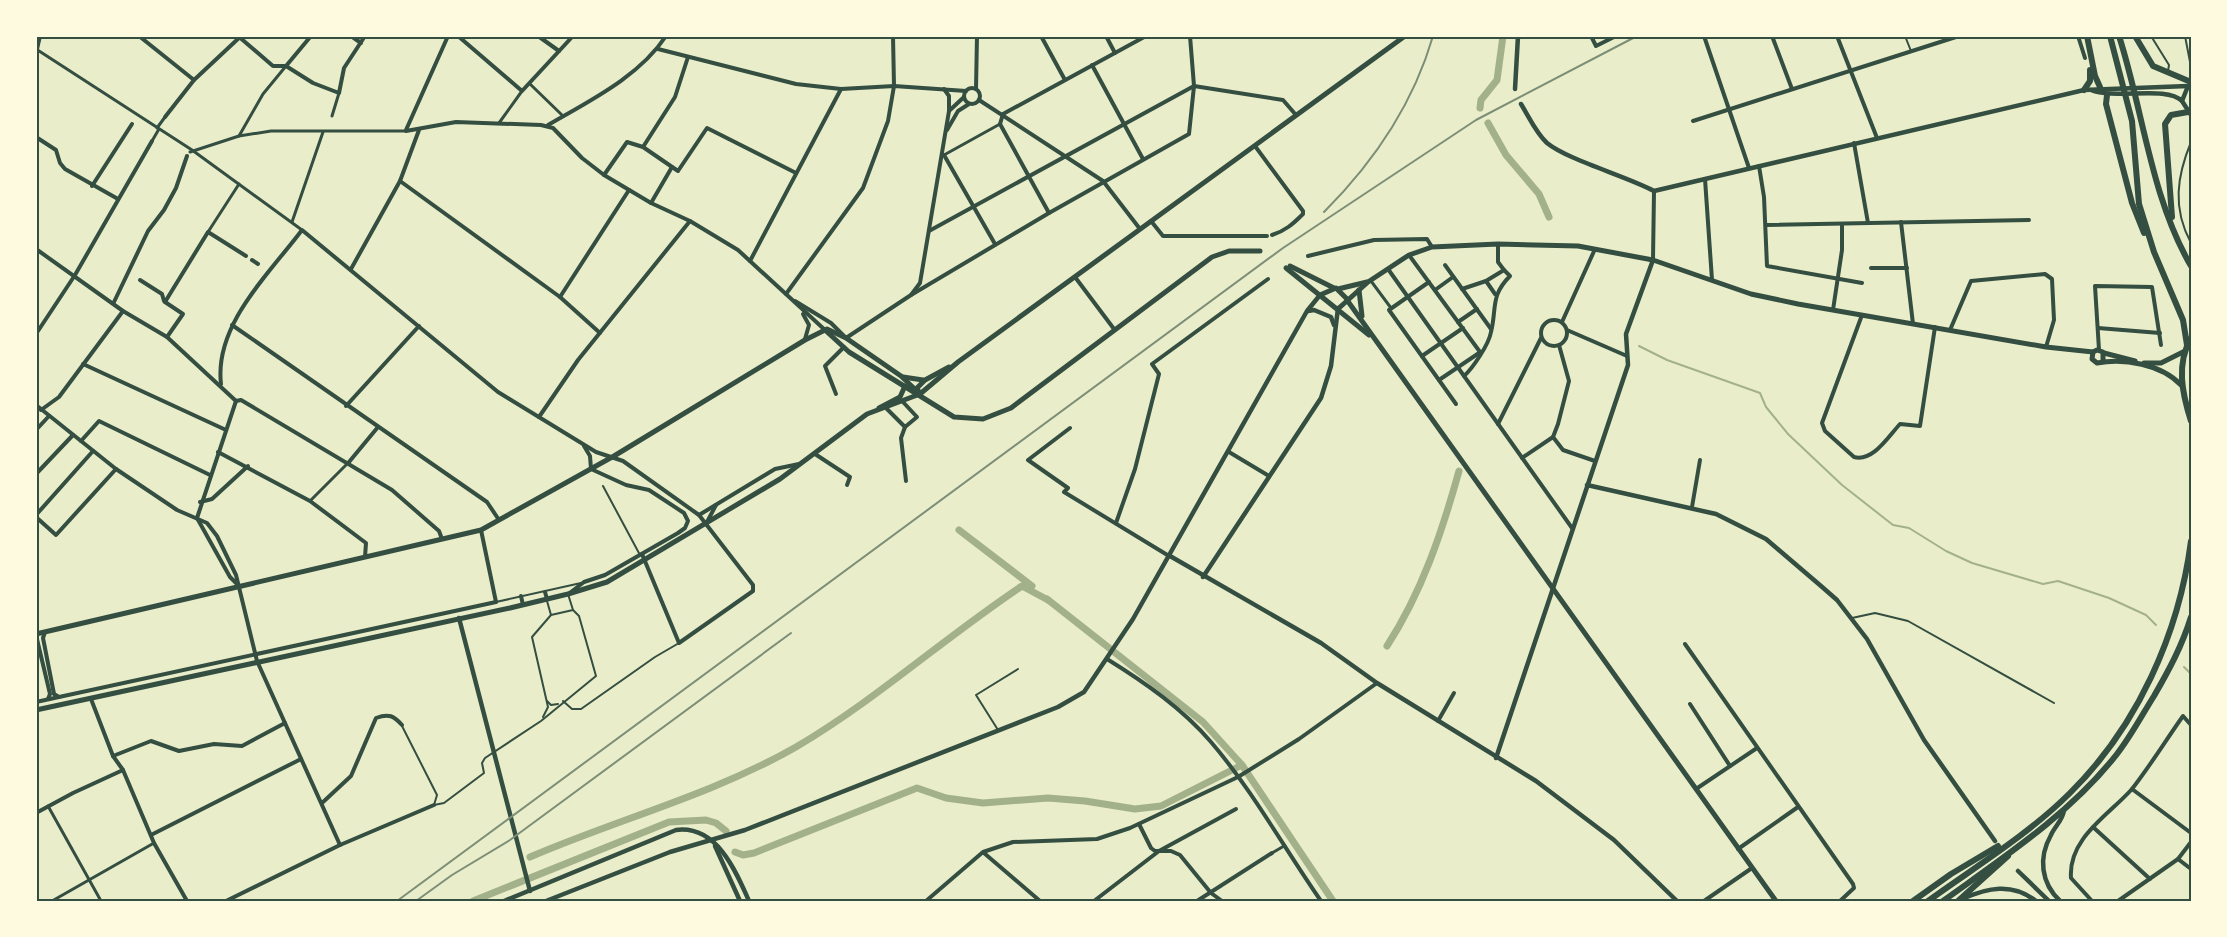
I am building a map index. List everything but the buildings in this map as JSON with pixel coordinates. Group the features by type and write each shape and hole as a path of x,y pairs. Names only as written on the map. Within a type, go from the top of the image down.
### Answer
{"main road":[{"path":"878,409 903,402 920,394 958,362 1406,36"},
{"path":"2086,36 2100,87"},
{"path":"2110,36 2132,121 2136,186 2154,252"},
{"path":"2119,36 2174,233 2191,266"},
{"path":"2135,36 2153,66 2190,84"},
{"path":"2086,89 2091,77 2090,52"},
{"path":"2107,95 2106,104 2132,203 2183,320 2186,348 2181,385 2191,421"},
{"path":"2174,233 2165,124 2171,115 2189,113"},
{"path":"1339,308 1370,281 1409,255 1432,247 1498,244 1596,248 1653,260 1751,294 2147,363 2161,363 2186,348 2191,338"},
{"path":"36,634 481,530 614,456 823,330 833,330 846,338 954,417 983,420 999,415 1212,257 1229,251 1260,251"},
{"path":"1375,340 1288,266 1335,289 1362,318 1375,340 1776,901"},
{"path":"1320,295 1370,281"},
{"path":"1327,300 1335,289"},
{"path":"1359,290 1362,318"},
{"path":"823,330 844,347 920,394"},
{"path":"2097,354 2103,361"},
{"path":"2097,354 2097,363 2103,361 2159,369 2181,385"},
{"path":"920,394 917,388 923,380 958,362"},
{"path":"900,376 923,380"},
{"path":"900,376 905,386"},
{"path":"36,710 523,605 607,582 802,464 867,414 900,397 905,386"},
{"path":"1928,901 2057,806 2082,781 2118,736 2137,706 2169,634 2180,597 2191,541"},
{"path":"1943,901 2064,810 2102,772 2132,733 2178,652 2191,617"},
{"path":"1913,901 1951,874 2015,837"},
{"path":"1959,901 2019,845"}],"street":[{"path":"40,36 36,49 136,116 159,128 292,222 498,392 597,452 614,456 699,515 753,585 753,591 680,643 641,554"},
{"path":"139,36 194,80"},
{"path":"239,136 263,94 311,36"},
{"path":"351,36 361,43"},
{"path":"332,116 344,68 365,36"},
{"path":"406,131 448,36"},
{"path":"458,36 522,91"},
{"path":"538,36 559,51"},
{"path":"499,123 522,91 573,36"},
{"path":"547,126 611,88 658,49 666,36"},
{"path":"786,294 863,188 888,121 894,86 894,36"},
{"path":"977,36 976,89 979,93 979,100"},
{"path":"1041,36 1065,80"},
{"path":"1106,36 1115,53"},
{"path":"944,154 1000,123 1003,114 1146,36"},
{"path":"791,299 831,323 846,338 995,244 1103,181 1190,134 1194,86 1190,36"},
{"path":"1515,89 1518,36"},
{"path":"1592,36 1596,46 1616,36"},
{"path":"1704,36 1749,168"},
{"path":"1772,36 1792,89"},
{"path":"1837,36 1876,138"},
{"path":"1693,121 1959,36"},
{"path":"2078,36 2085,58"},
{"path":"36,334 75,275 165,117 194,80 239,37 273,66 286,66 313,83 339,93"},
{"path":"658,49 796,84 841,89 894,86 966,91 976,89"},
{"path":"643,147 675,97 688,57"},
{"path":"1092,65 1143,159"},
{"path":"82,85 85,80"},
{"path":"530,84 563,116"},
{"path":"1521,104 1547,143 1654,190 2086,89 2190,84 2182,101"},
{"path":"929,231 1194,86 1283,100 1296,115"},
{"path":"2100,87 2107,95"},
{"path":"2107,95 2119,87"},
{"path":"750,261 841,89"},
{"path":"911,296 920,283 944,154 949,96 944,89"},
{"path":"2086,89 2107,95 2173,95 2182,101 2189,113"},
{"path":"949,111 964,97 966,91"},
{"path":"964,97 969,104"},
{"path":"979,100 1103,181 1140,228"},
{"path":"946,133 958,111 979,100"},
{"path":"191,151 239,136 271,131 323,132 330,130 374,134 456,122 547,126 560,134 582,158 604,175 651,203 690,220 738,250 823,330"},
{"path":"1000,123 1049,213"},
{"path":"92,186 132,124"},
{"path":"604,175 627,142 643,147 678,171 707,128 796,173"},
{"path":"351,269 400,181 419,129"},
{"path":"292,222 308,185 323,132"},
{"path":"36,137 45,140 56,150 60,164 92,186 118,199"},
{"path":"1854,143 1868,223"},
{"path":"1151,221 1163,236 1269,235 1289,227 1303,214 1303,211 1254,145"},
{"path":"944,154 995,244"},
{"path":"114,302 148,231 164,210 176,188 187,156"},
{"path":"1759,166 1766,225 1767,266 1862,283"},
{"path":"651,203 672,167"},
{"path":"1705,178 1712,280"},
{"path":"400,181 560,297 600,333"},
{"path":"165,302 239,184"},
{"path":"560,297 629,190"},
{"path":"1496,758 1628,365 1626,334 1653,260 1654,190"},
{"path":"539,417 578,360 690,220"},
{"path":"1766,225 2029,220"},
{"path":"1901,222 1913,324"},
{"path":"1833,310 1842,224"},
{"path":"221,384 220,372 232,326 268,272 302,230"},
{"path":"208,232 246,256"},
{"path":"1308,256 1374,240 1427,239 1432,247"},
{"path":"1464,376 1475,365 1492,330 1495,294 1509,276 1498,262 1498,244"},
{"path":"1562,322 1596,248"},
{"path":"36,249 114,302 123,311 167,337 221,384 236,401"},
{"path":"1409,255 1480,352"},
{"path":"252,260 258,264"},
{"path":"1445,265 1492,330"},
{"path":"1871,267 1907,268"},
{"path":"1388,269 1572,528"},
{"path":"1462,289 1486,281 1504,270"},
{"path":"1950,330 1971,281 2045,274 2050,276 2054,320 2046,347"},
{"path":"1075,276 1114,329"},
{"path":"1435,290 1454,277"},
{"path":"1116,523 1135,469 1159,374 1152,364 1268,279"},
{"path":"140,280 162,294 165,302 183,314 167,337"},
{"path":"1370,281 1456,404"},
{"path":"1486,281 1495,294"},
{"path":"1390,309 1429,282"},
{"path":"2097,354 2095,286 2152,287 2161,345"},
{"path":"546,901 670,852 712,841 998,730 1073,699 1084,692 1116,645 1170,556 1307,311 1320,295"},
{"path":"1203,577 1321,398 1331,366 1339,308"},
{"path":"1458,322 1477,309"},
{"path":"801,310 809,324 804,340"},
{"path":"1307,311 1314,310 1331,317 1335,325"},
{"path":"41,410 59,397 123,311"},
{"path":"1862,315 1822,423 1854,458 1859,459 1873,453 1900,424 1920,426 1935,327"},
{"path":"1335,325 1349,317"},
{"path":"1498,424 1541,338 1540,329 1547,321 1554,319 1562,322 1567,330 1627,356"},
{"path":"232,326 487,502 499,521"},
{"path":"346,406 419,326"},
{"path":"1422,356 1463,328"},
{"path":"2098,328 2160,333"},
{"path":"1541,338 1547,345 1559,345 1564,342 1567,330"},
{"path":"1522,458 1553,437 1569,381 1559,345"},
{"path":"836,394 825,366 844,347"},
{"path":"1440,380 1480,352"},
{"path":"83,364 226,430"},
{"path":"236,401 241,400 393,490 439,531 442,539"},
{"path":"236,401 200,502 197,518 230,577 239,585"},
{"path":"903,402 917,417 905,427 901,438 906,481"},
{"path":"36,405 116,469 177,510 207,523 225,550 239,585 257,662 340,845"},
{"path":"885,407 905,427"},
{"path":"36,430 49,416"},
{"path":"81,441 99,421 210,475"},
{"path":"310,501 349,462 378,427"},
{"path":"1070,429 1028,460 1068,488 1064,492 1203,577 1321,643 1377,683 1536,781 1614,840 1677,901"},
{"path":"36,474 73,435"},
{"path":"1553,437 1563,450 1595,461"},
{"path":"568,594 584,582 605,575 685,528 688,521 684,513 649,490 626,485 591,469 590,456 582,443"},
{"path":"93,451 36,516 56,535 116,469"},
{"path":"218,452 249,466 310,501 366,543 365,557"},
{"path":"1229,452 1269,477"},
{"path":"816,454 850,477 846,485"},
{"path":"1692,507 1700,460"},
{"path":"699,515 775,469 802,464"},
{"path":"200,502 212,499 249,466"},
{"path":"1587,485 1716,514 1766,539 1838,600 1868,639 1924,741 1995,840"},
{"path":"707,523 716,505"},
{"path":"481,530 496,602 490,612"},
{"path":"545,592 547,599"},
{"path":"521,596 523,605"},
{"path":"36,702 496,602"},
{"path":"456,610 530,891"},
{"path":"45,632 43,638 54,694 59,697"},
{"path":"36,634 50,694 47,699"},
{"path":"1685,644 1853,884 1854,888 1840,901"},
{"path":"1107,659 1189,719 1229,764 1321,901"},
{"path":"160,683 168,673"},
{"path":"926,901 983,852 1013,842 1097,839 1139,824 1238,777 1299,739 1377,683"},
{"path":"113,686 126,691"},
{"path":"1438,721 1454,693"},
{"path":"91,699 112,756 123,770 154,843 187,901"},
{"path":"1690,704 1730,766"},
{"path":"322,803 351,776 376,718 385,714 394,716 402,725"},
{"path":"2092,901 2073,883 2070,873 2074,852 2093,827 2132,789 2183,716 2191,725"},
{"path":"112,756 151,741 179,751 219,745 242,746 285,723"},
{"path":"1696,789 1756,748"},
{"path":"151,835 301,759"},
{"path":"36,813 123,770"},
{"path":"2132,789 2191,833"},
{"path":"226,901 340,845 434,805"},
{"path":"48,806 101,901"},
{"path":"1738,849 1798,807"},
{"path":"1094,901 1159,851 1236,809"},
{"path":"2060,901 2048,886 2043,860 2051,835 2064,816 2064,810"},
{"path":"1139,824 1151,848 1180,855 1211,893 1222,901"},
{"path":"2093,827 2150,879"},
{"path":"504,901 676,830 697,830 712,841 739,878 749,901"},
{"path":"712,841 740,901"},
{"path":"2118,901 2178,859 2191,842"},
{"path":"52,901 154,843"},
{"path":"1197,901 1284,846"},
{"path":"983,852 1040,901"},
{"path":"2178,859 2191,869"},
{"path":"1704,901 1752,868"},
{"path":"2018,871 2049,901"},
{"path":"1959,901 1984,890 2007,888 2026,894 2036,901"}],"lane":[{"path":"1905,36 1911,51"},
{"path":"2151,36 2169,65 2167,73"},
{"path":"2185,36 2191,67"},
{"path":"2191,142 2179,175 2177,196 2179,213 2191,243"},
{"path":"2184,158 2191,148"},
{"path":"603,486 641,554"},
{"path":"496,602 584,582"},
{"path":"402,725 437,795 434,805 444,803 484,773 485,758 592,681 596,673 579,616 573,610 568,594"},
{"path":"547,599 551,615"},
{"path":"531,726 546,714 548,707 532,640 533,635 551,615 573,610"},
{"path":"1852,618 1875,614 1908,621 2054,703"},
{"path":"563,701 576,710 581,709 655,657 680,643"},
{"path":"998,730 976,695 1018,669"},
{"path":"546,699 553,705 563,701"}],"waterway":[{"path":"1480,108 1481,100 1497,80 1503,36"},
{"path":"1488,123 1506,155 1539,194 1549,217"},
{"path":"1639,346 1667,360 1760,393 1766,407 1788,434 1842,485 1893,525 1909,528 1946,551 1972,563 2043,584 2058,581 2109,598 2146,615 2156,625"},
{"path":"1387,646 1421,583 1446,516 1459,471"},
{"path":"959,530 1032,586"},
{"path":"530,857 698,793 796,747 826,729 1022,586 1048,600"},
{"path":"1047,599 1203,722 1242,765 1333,901"},
{"path":"2184,667 2191,674"},
{"path":"735,852 743,855 754,853 917,788 946,798 983,803 1048,798 1135,809 1161,806 1242,765"},
{"path":"473,901 669,822 706,820 716,823 726,831"}],"railway":[{"path":"1324,212 1359,173 1390,131 1415,86 1433,36"},
{"path":"397,901 1283,248 1476,120 1637,36"},
{"path":"416,901 452,875 510,840 791,633"}]}
